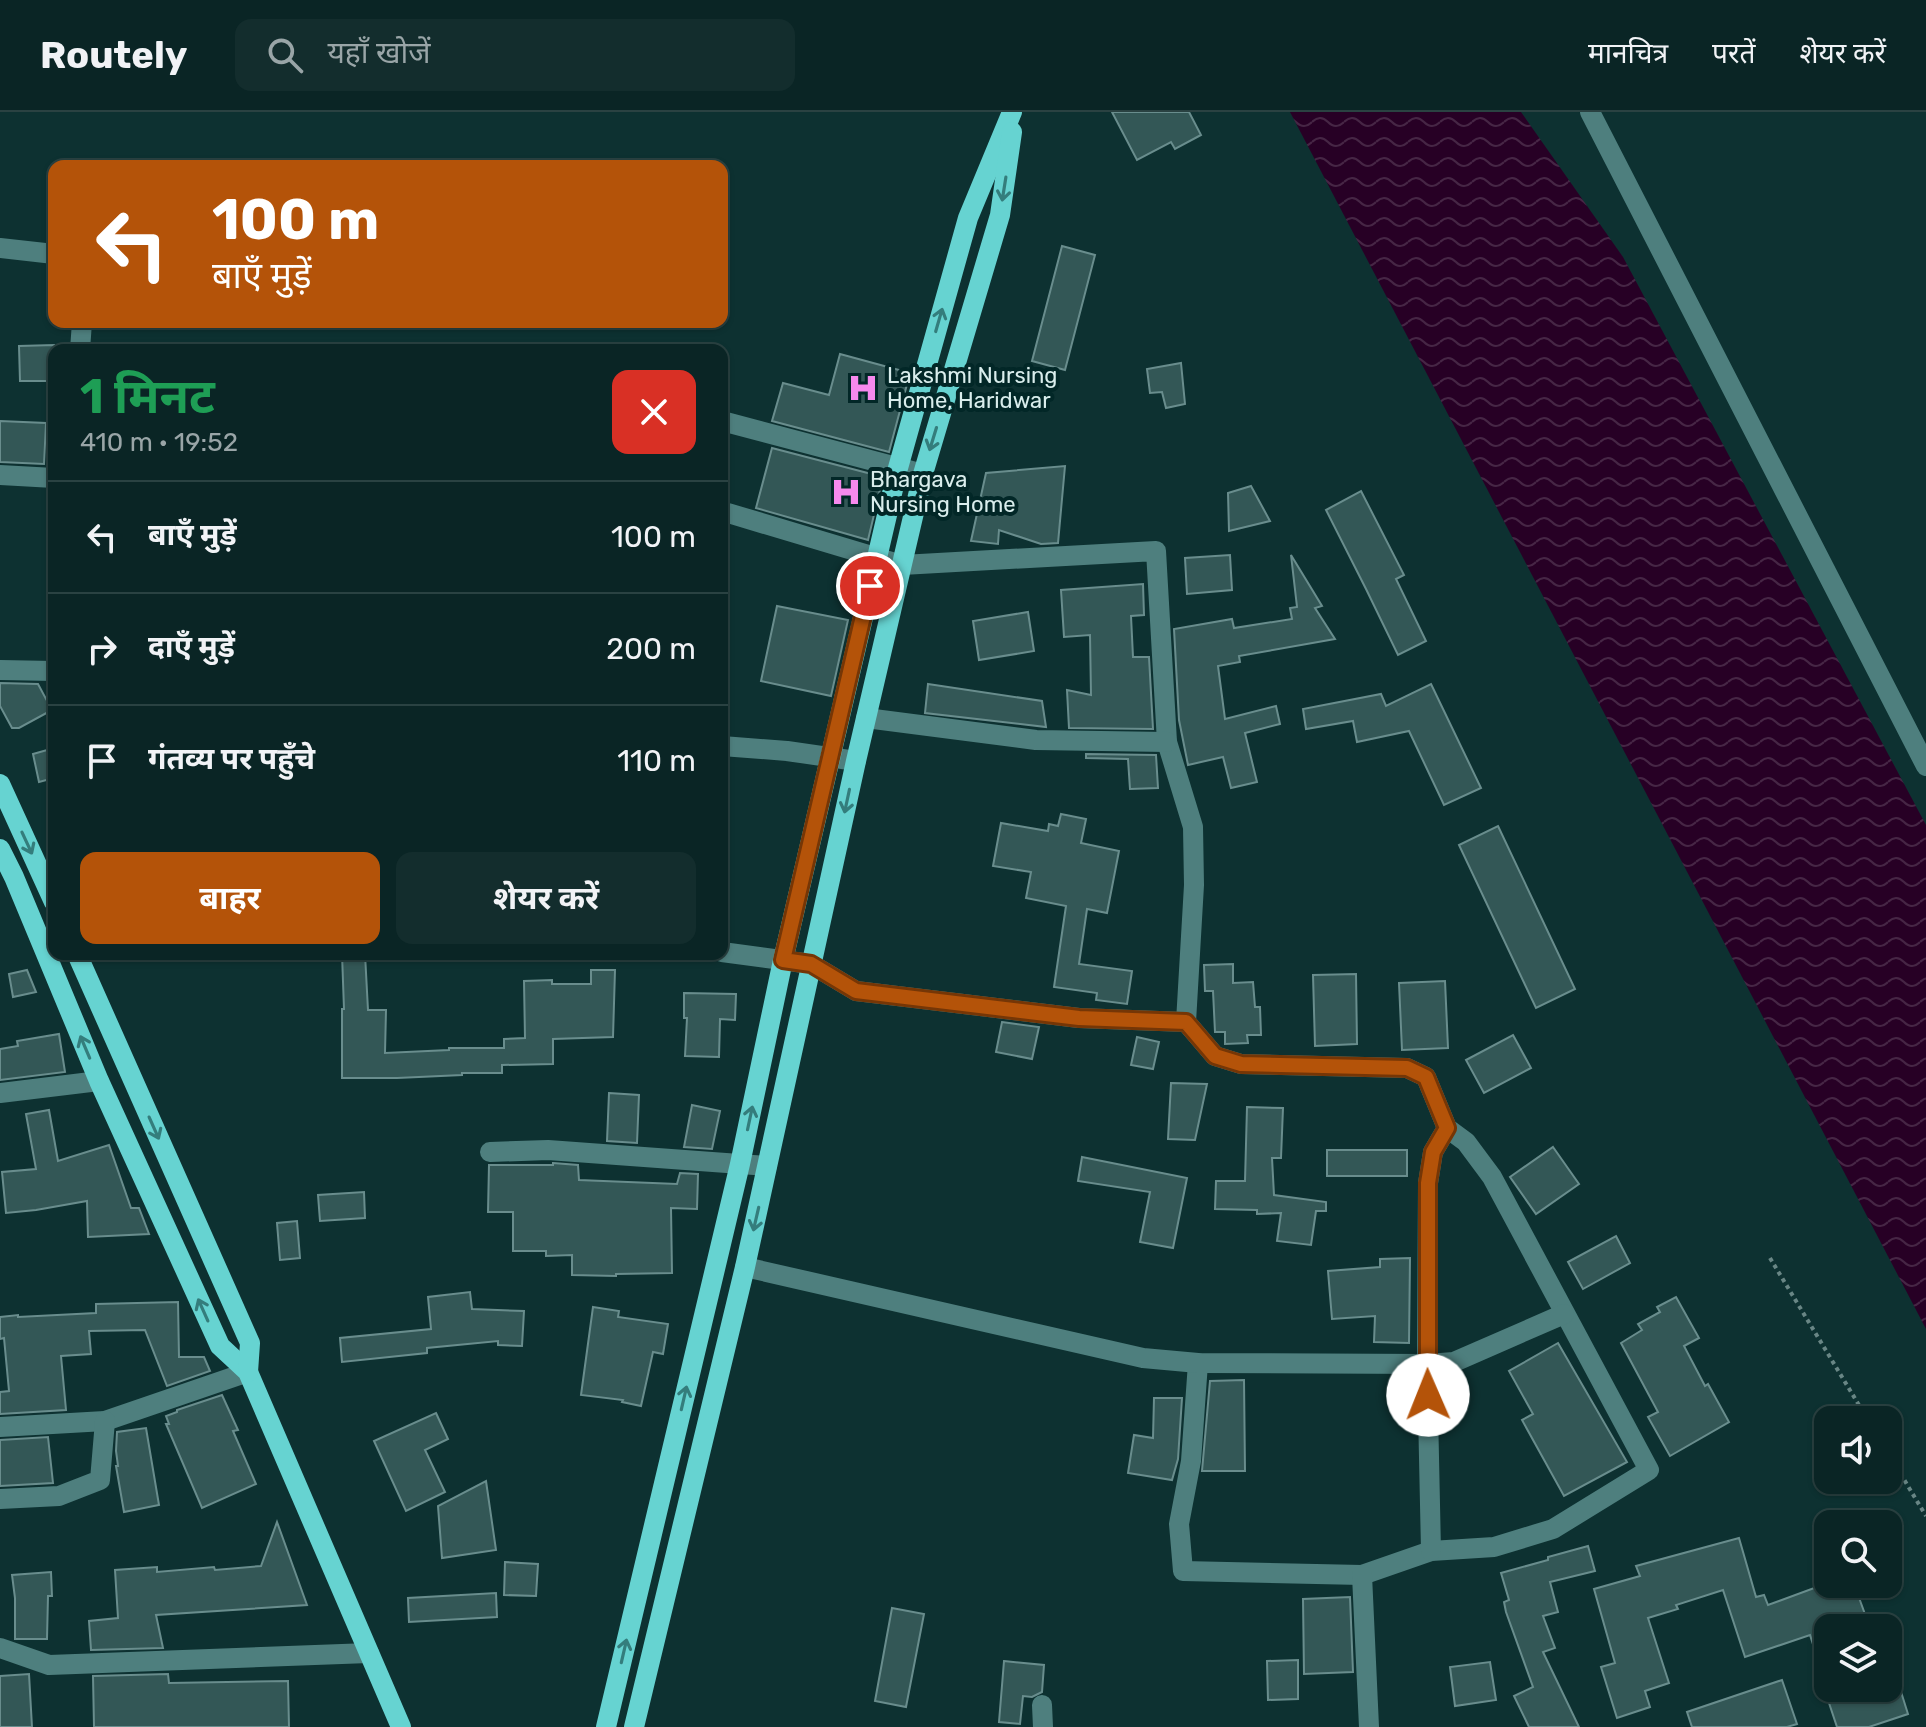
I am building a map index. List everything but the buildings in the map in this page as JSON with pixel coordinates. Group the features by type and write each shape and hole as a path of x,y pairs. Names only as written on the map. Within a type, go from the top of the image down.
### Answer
{"main road":[{"path":"606,1727 740,1164 783,960 898,468 968,218 1014,112"},
{"path":"634,1727 745,1267 856,761 923,474 1000,215 1014,112"},
{"path":"0,784 48,876"},
{"path":"0,849 48,959"},
{"path":"49,960 99,1081 220,1346 248,1372 401,1727"},
{"path":"80,960 250,1343 248,1372"}],"street":[{"path":"1590,112 1926,766"},
{"path":"0,248 48,253"},
{"path":"728,423 923,474"},
{"path":"0,475 48,478"},
{"path":"728,513 902,565 1156,551 1167,742 1193,827 1194,885 1186,1022 1215,1056 1241,1064 1407,1068 1426,1077 1447,1128 1466,1142 1492,1177 1649,1470 1553,1529 1494,1547 1431,1551 1362,1575 1183,1571 1179,1524 1191,1461 1198,1363"},
{"path":"0,670 48,671"},
{"path":"866,718 1036,740 1167,742"},
{"path":"728,746 856,761"},
{"path":"14,877 48,878"},
{"path":"728,953 811,964 856,991 1079,1018 1186,1022"},
{"path":"0,1093 99,1081"},
{"path":"1431,1551 1427,1364 1428,1183 1433,1152 1447,1128"},
{"path":"490,1152 548,1150 767,1166"},
{"path":"745,1267 1143,1358 1198,1363 1454,1362 1564,1314"},
{"path":"0,1427 105,1421 248,1372"},
{"path":"0,1499 59,1496 100,1480 105,1421"},
{"path":"1362,1575 1369,1727"},
{"path":"0,1648 49,1665 369,1653"},
{"path":"1042,1705 1043,1727"}],"path":[{"path":"1770,1258 1860,1406"},
{"path":"1902,1476 1926,1516"}],"water":[{"path":"1290,112 1521,112 1623,257 1926,825 1926,1329"}],"place":[{"name":"Lakshmi Nursing Home, Haridwar","path":"863,388"},
{"name":"Bhargava Nursing Home","path":"846,492"}],"route":[{"path":"870,586 783,960 811,964 856,991 1079,1018 1186,1022 1215,1056 1241,1064 1407,1068 1426,1077 1447,1128 1433,1152 1428,1183 1428,1395"}]}
